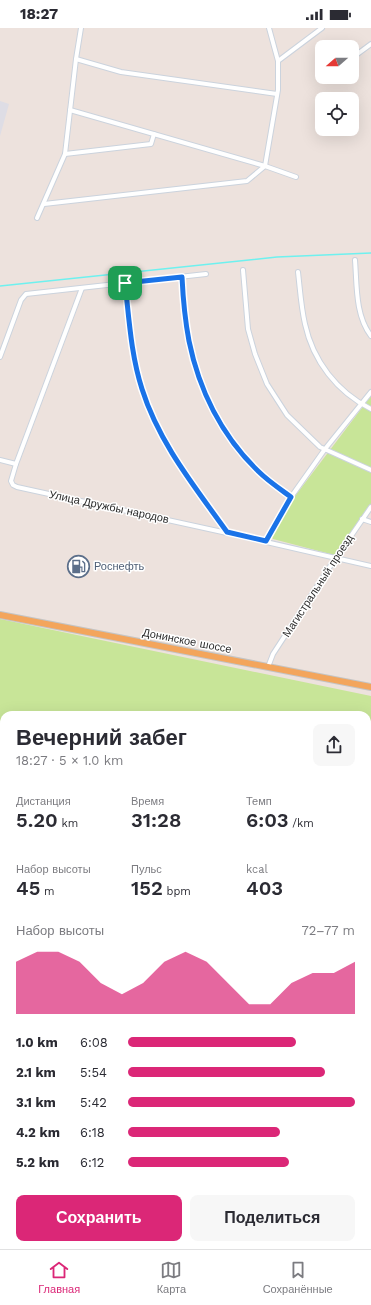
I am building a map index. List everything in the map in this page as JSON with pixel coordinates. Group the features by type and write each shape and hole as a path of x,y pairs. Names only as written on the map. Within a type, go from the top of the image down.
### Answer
{"main road":[{"name":"Донинское шоссе","path":"0,615 371,687"}],"street":[{"path":"37,218 65,154 81,28"},
{"path":"44,204 247,181 265,166 277,94 278,61 269,28"},
{"path":"278,61 322,28"},
{"path":"359,53 371,44"},
{"path":"76,59 121,72 277,94"},
{"path":"70,110 265,166 296,177"},
{"path":"65,154 151,144 154,134"},
{"path":"355,260 361,318 371,336"},
{"path":"244,270 248,329 255,354 267,384 286,415 320,447 371,470"},
{"path":"298,272 305,324 315,353 323,368 334,382 361,404 371,409"},
{"path":"0,357 21,300 26,294 206,274"},
{"path":"182,277 189,340 196,368 209,403 220,423 240,452 259,472 291,497"},
{"path":"125,283 132,346 141,388 149,410 169,449 227,532 371,566"},
{"name":"Улица Дружбы народов","path":"82,288 16,464 11,482 17,487 227,532"},
{"path":"266,541 291,497 325,449 371,392"},
{"path":"0,460 16,464"},
{"name":"Магистральный проезд","path":"268,667 273,654 336,557 371,507"},
{"path":"362,519 371,522"}],"shaded area":[{"path":"0,101 9,104 0,136"}],"green space":[{"path":"371,396 371,505 334,555 273,539 271,536 292,500"},
{"path":"0,619 371,696 371,711 0,711"}],"waterway":[{"path":"0,286 277,257 371,253"}],"place":[{"name":"Роснефть","path":"78,566"}],"route":[{"path":"182,277 189,340 196,368 209,403 220,423 240,452 259,472 291,497 266,541 227,532 169,449 158,430 141,388 136,367 132,346 125,283 182,277"}]}
